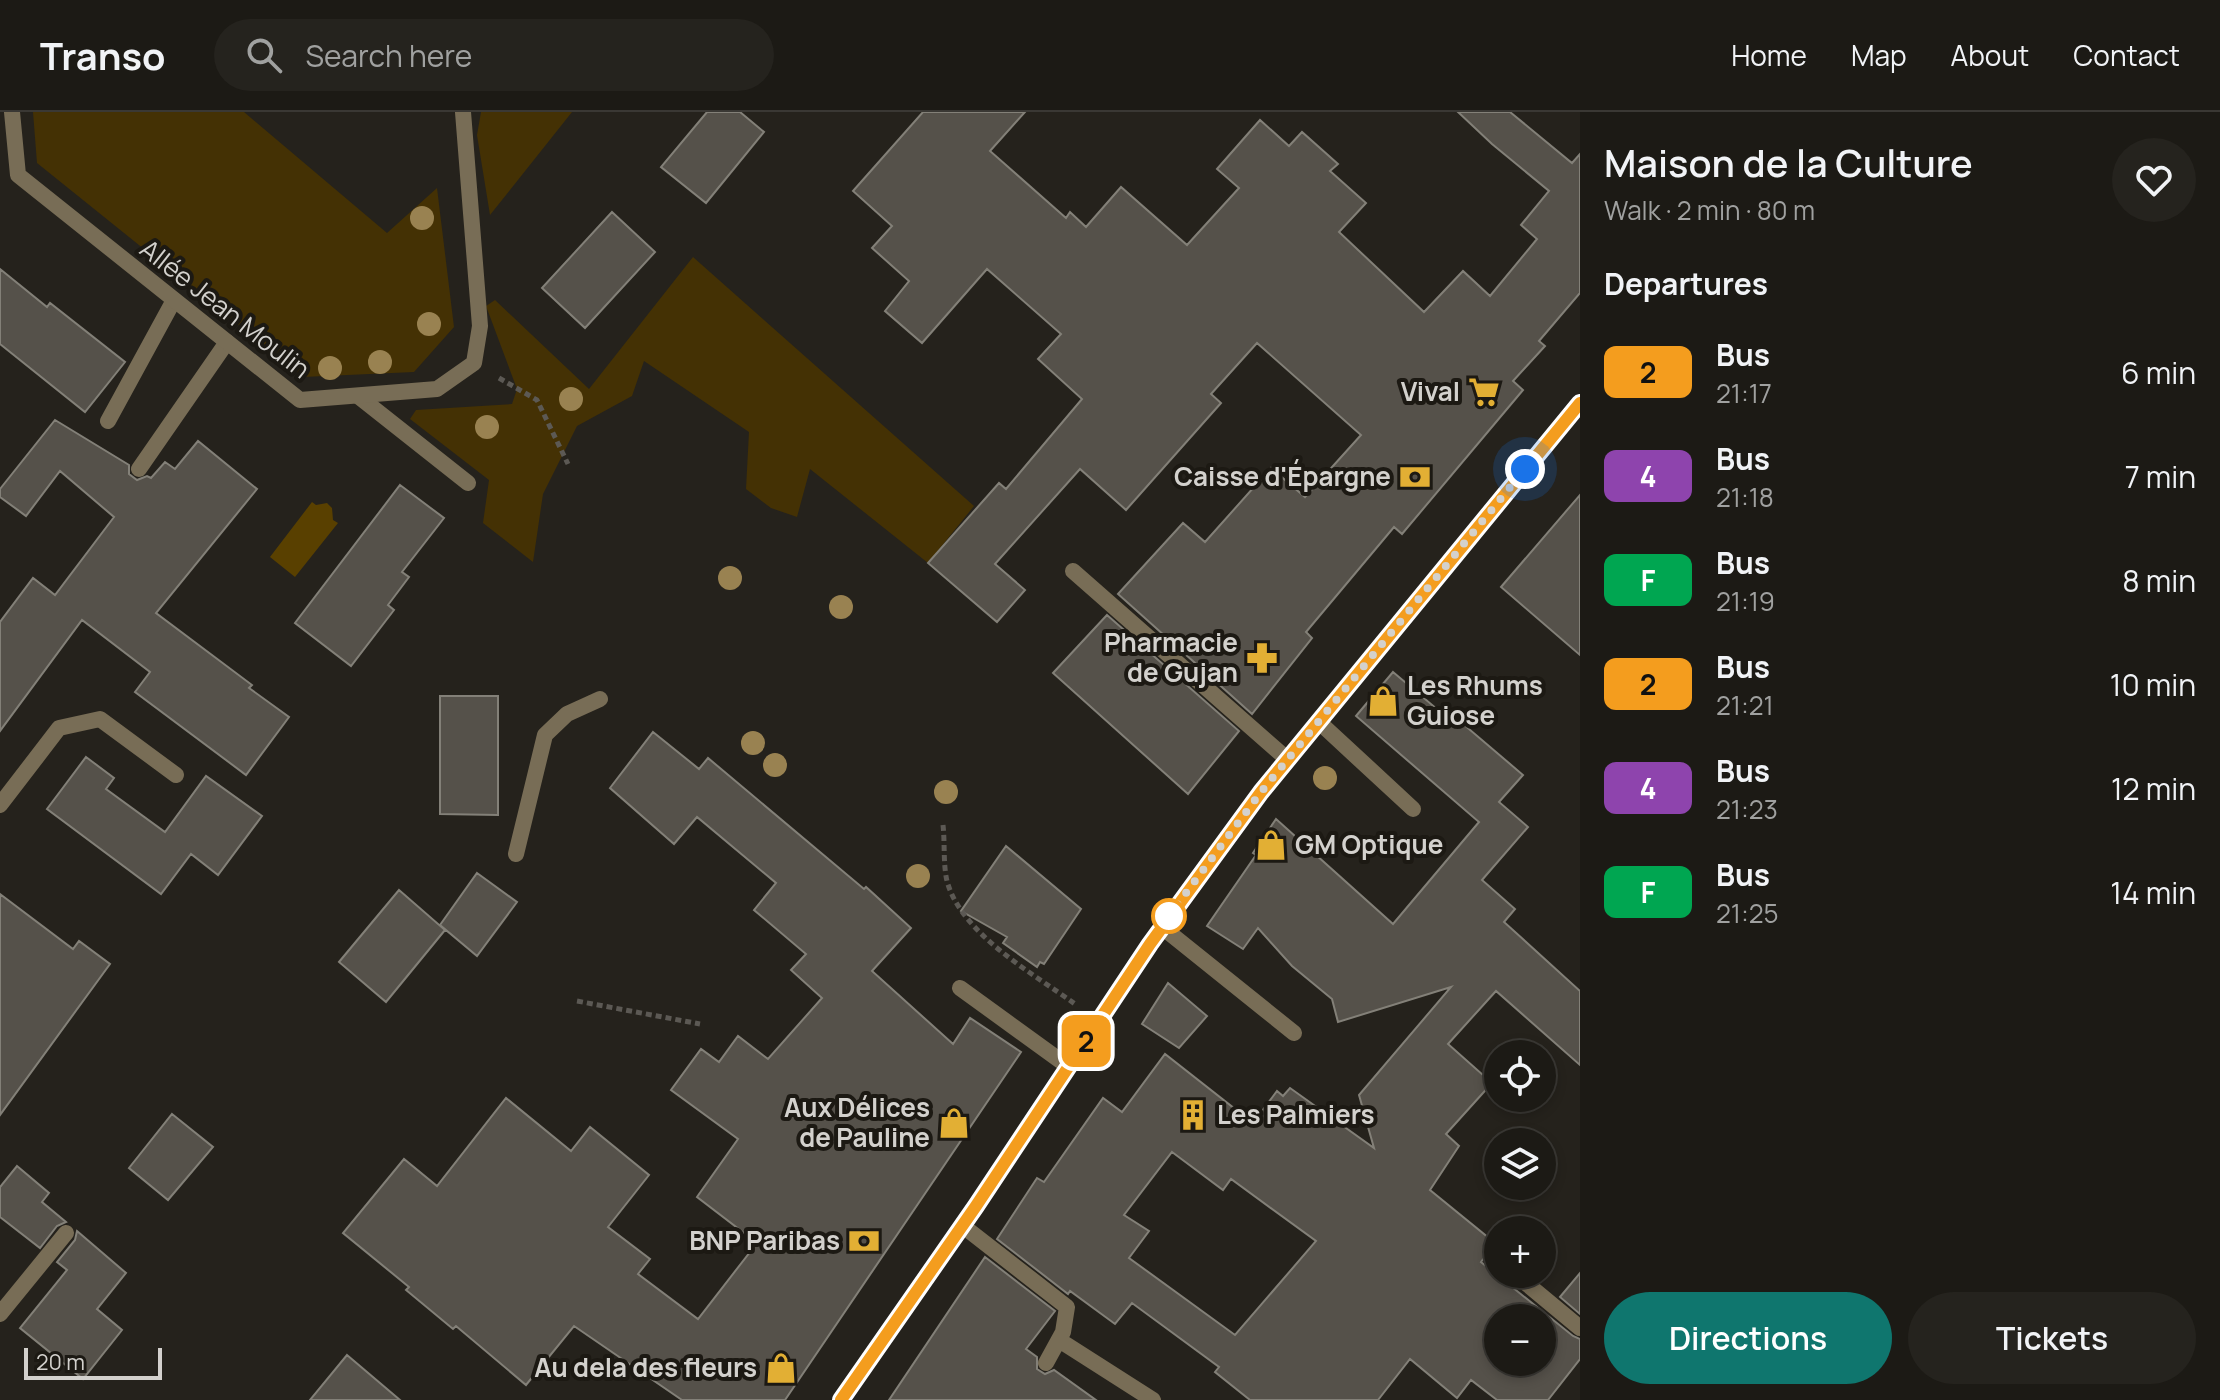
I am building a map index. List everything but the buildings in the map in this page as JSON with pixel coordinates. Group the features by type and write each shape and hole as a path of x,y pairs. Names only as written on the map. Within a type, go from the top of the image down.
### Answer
{"main road":[{"path":"841,1400 963,1226 1162,927 1287,759 1580,403"}],"street":[{"name":"Allée Jean Moulin","path":"12,112 18,175 300,400 437,389 474,363"},
{"path":"463,112 480,326 474,363"},
{"path":"108,421 174,300"},
{"path":"139,469 227,342"},
{"path":"358,396 468,483"},
{"path":"1073,571 1287,759"},
{"path":"516,854 545,735 567,714 600,699"},
{"path":"0,805 59,728 100,719 176,775"},
{"path":"1319,722 1413,809"},
{"path":"1162,927 1294,1033"},
{"path":"960,988 1069,1067"},
{"path":"963,1226 1067,1307 1063,1332 1046,1363"},
{"path":"0,1314 66,1233"},
{"path":"1532,1288 1580,1328"},
{"path":"1059,1340 1153,1400"}],"path":[{"path":"474,363 537,400 568,464"},
{"path":"943,825 947,881 960,909 983,936 1098,1022"},
{"path":"577,1001 700,1024"}],"shaded area":[{"path":"33,112 244,112 387,233 437,188 454,327 414,372 303,377 37,163"},
{"path":"481,112 572,112 490,215 477,135"},
{"path":"693,257 974,506 928,563 810,469 797,517 771,508 746,489 749,432 644,361 632,396 577,426 543,494 533,562 483,523 489,480 410,419 416,410 512,404 517,389 486,306 495,300 589,389"},
{"path":"312,502 316,505 327,503 332,508 333,520 338,523 295,577 270,557"}],"bus line":[{"name":"2","path":"841,1400 976,1206 1150,944 1261,792 1580,403"}],"place":[{"name":"Vival","path":"1484,392"},
{"name":"Caisse d'Épargne","path":"1415,477"},
{"name":"Pharmacie de Gujan","path":"1262,658"},
{"name":"Les Rhums Guiose","path":"1383,701"},
{"name":"GM Optique","path":"1271,845"},
{"name":"Les Palmiers","path":"1193,1115"},
{"name":"Aux Délices de Pauline","path":"954,1123"},
{"name":"BNP Paribas","path":"864,1241"},
{"name":"Au dela des fleurs","path":"781,1368"}],"route":[{"path":"1169,916 1261,792 1525,469"}]}
